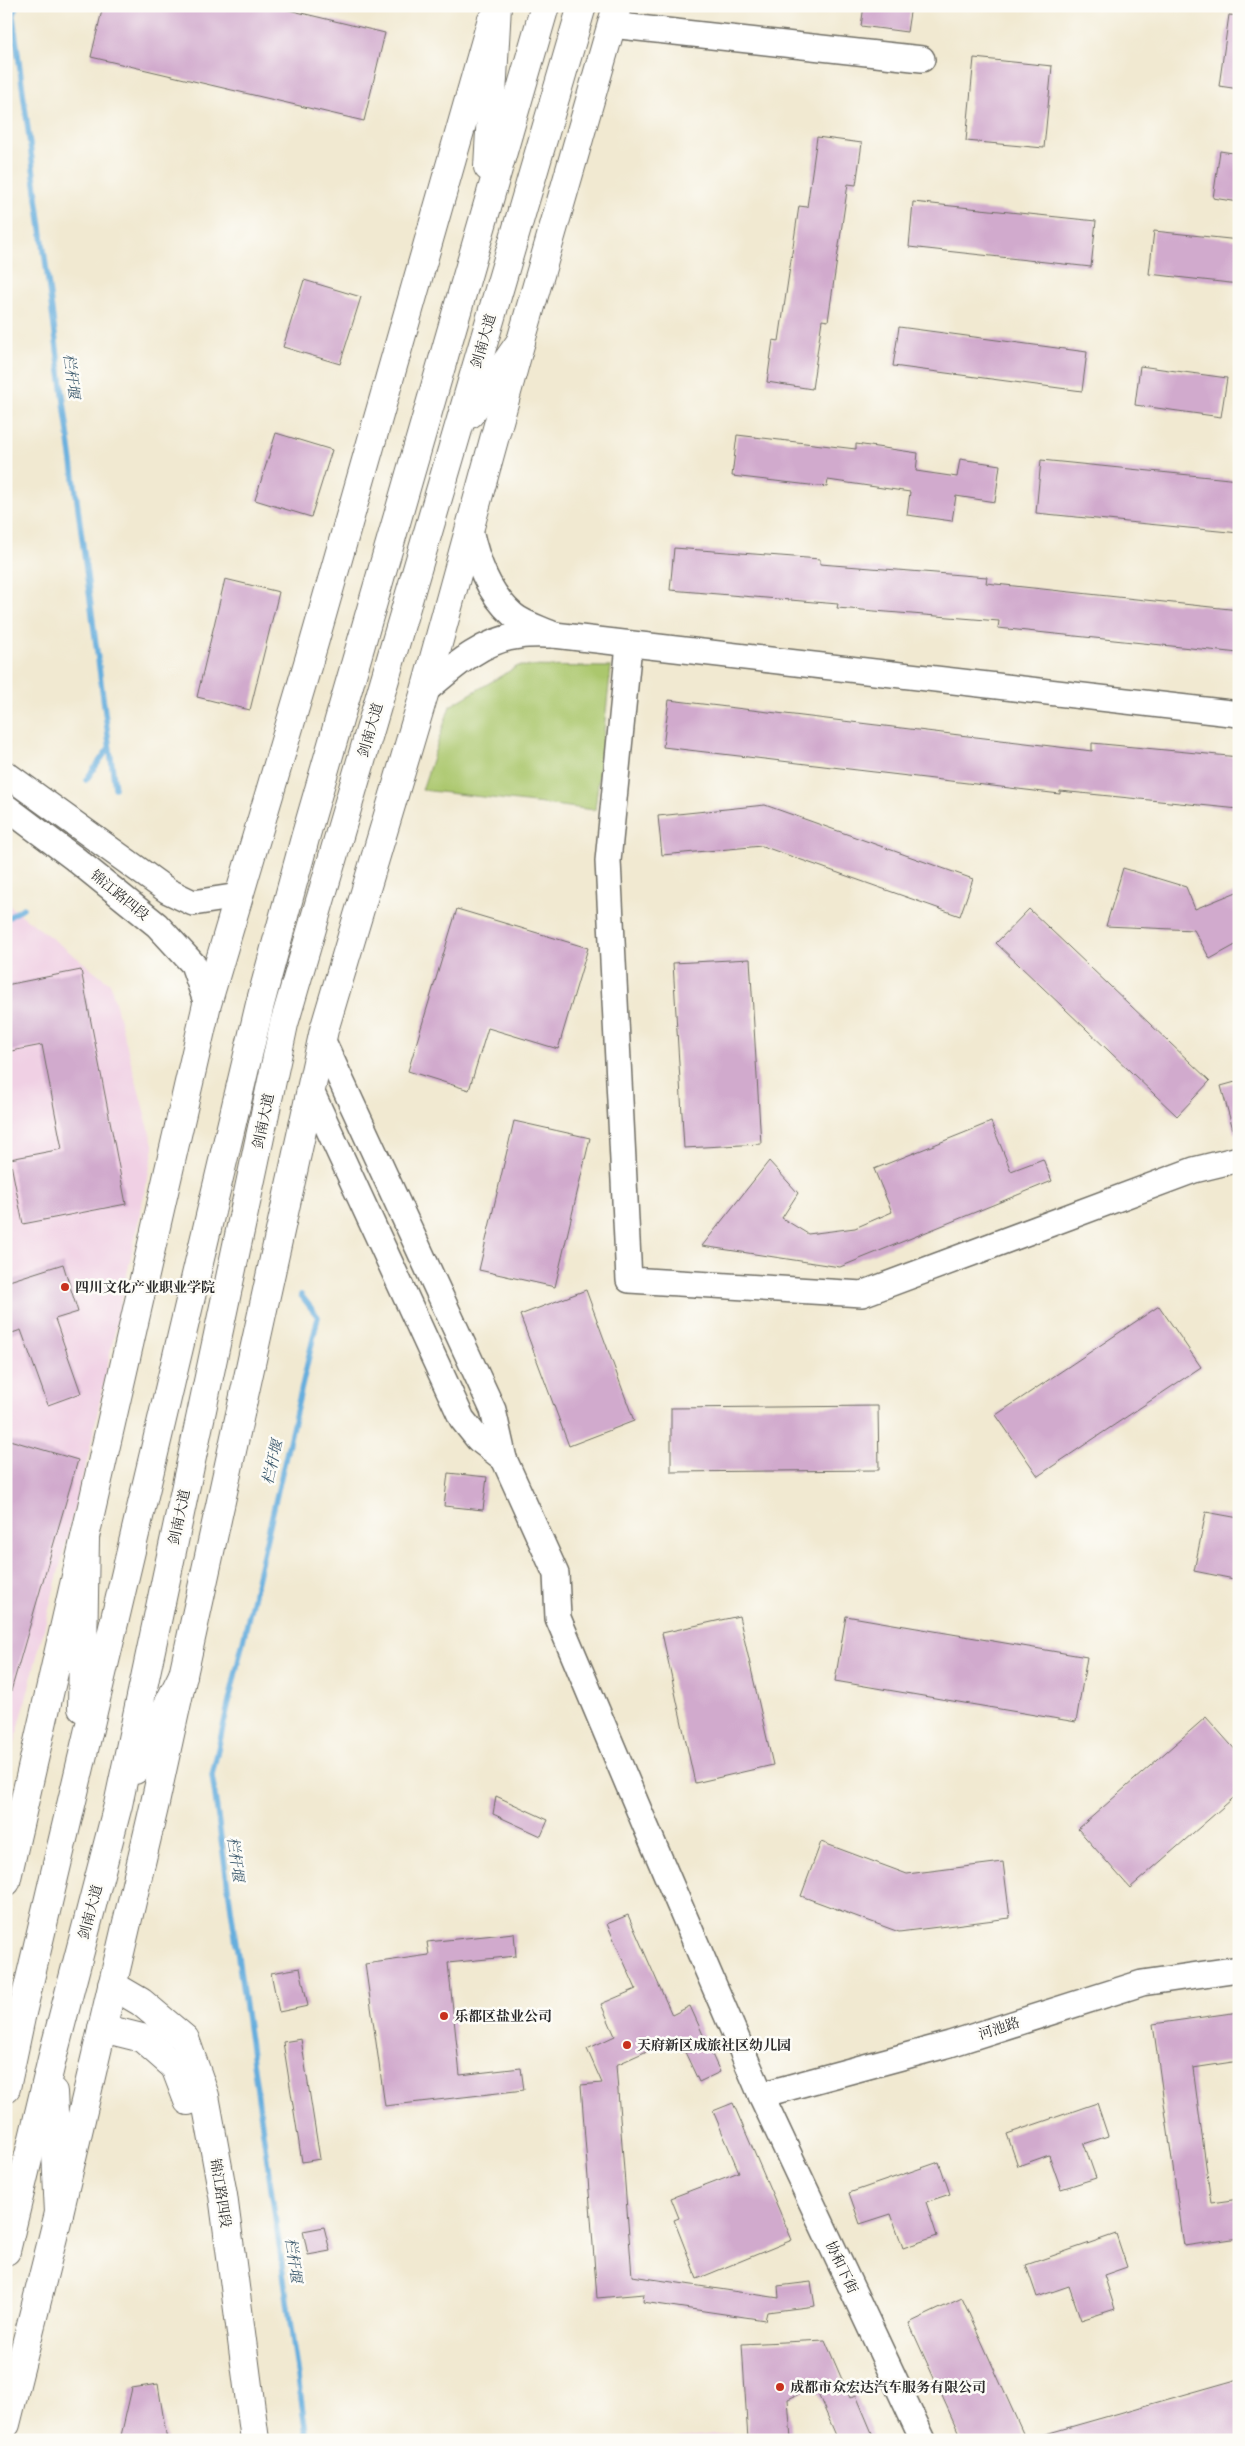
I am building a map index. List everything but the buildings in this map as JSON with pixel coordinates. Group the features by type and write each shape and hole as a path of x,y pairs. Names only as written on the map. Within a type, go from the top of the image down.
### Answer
{"main road":[{"path":"485,215 496,6"},
{"path":"6,1882 207,1004 496,6"},
{"path":"6,2088 21,2017 260,1004 305,838 546,6"},
{"name":"剑南大道","path":"6,2251 52,2059 118,1805 284,1024 582,6"},
{"path":"6,2424 59,2213 183,1675 322,1039 425,691 521,340 614,16"},
{"path":"455,436 521,340"},
{"path":"81,1762 85,1540"},
{"path":"118,1805 183,1675"},
{"name":"锦江路四段","path":"112,1985 141,2002 185,2039 205,2096 223,2195 255,2440"},
{"path":"6,2050 21,2017"},
{"name":"锦江路四段","path":"102,2028 142,2038 149,2044 174,2067 192,2109 239,2440"},
{"path":"52,2059 59,2213"}],"street":[{"path":"614,16 922,60"},
{"path":"470,530 476,558 496,594 513,616 554,635"},
{"path":"425,691 463,659 486,646 517,636 554,635 1239,714"},
{"path":"630,645 608,861 629,1280 862,1294 1194,1170 1239,1159"},
{"path":"6,774 168,892 193,903 239,896"},
{"name":"锦江路四段","path":"6,808 74,858 157,925 193,964 207,1004"},
{"name":"协和下街","path":"322,1039 493,1410 504,1459 556,1574 558,1618 762,2095 923,2440"},
{"path":"311,1091 462,1420 478,1439 504,1459"},
{"name":"河池路","path":"762,2095 950,2044 1142,1982 1239,1970"}],"shaded area":[{"name":"四川文化产业职业学院","path":"6,903 110,983 154,1148 90,1448 7,1774"},
{"path":"732,2432 735,2440 658,2440"}],"green space":[{"path":"518,666 611,667 595,810 422,790 450,706"}],"waterway":[{"name":"栏杆堰","path":"16,6 13,16 115,788"},
{"name":"栏杆堰","path":"86,780 108,749"},
{"name":"栏杆堰","path":"6,919 23,908"},
{"name":"栏杆堰","path":"301,1295 318,1317 212,1775 307,2440"}],"place":[{"name":"四川文化产业职业学院","path":"65,1287"},
{"name":"乐都区盐业公司","path":"444,2016"},
{"name":"天府新区成旅社区幼儿园","path":"627,2045"},
{"name":"成都市众宏达汽车服务有限公司","path":"780,2387"}]}
